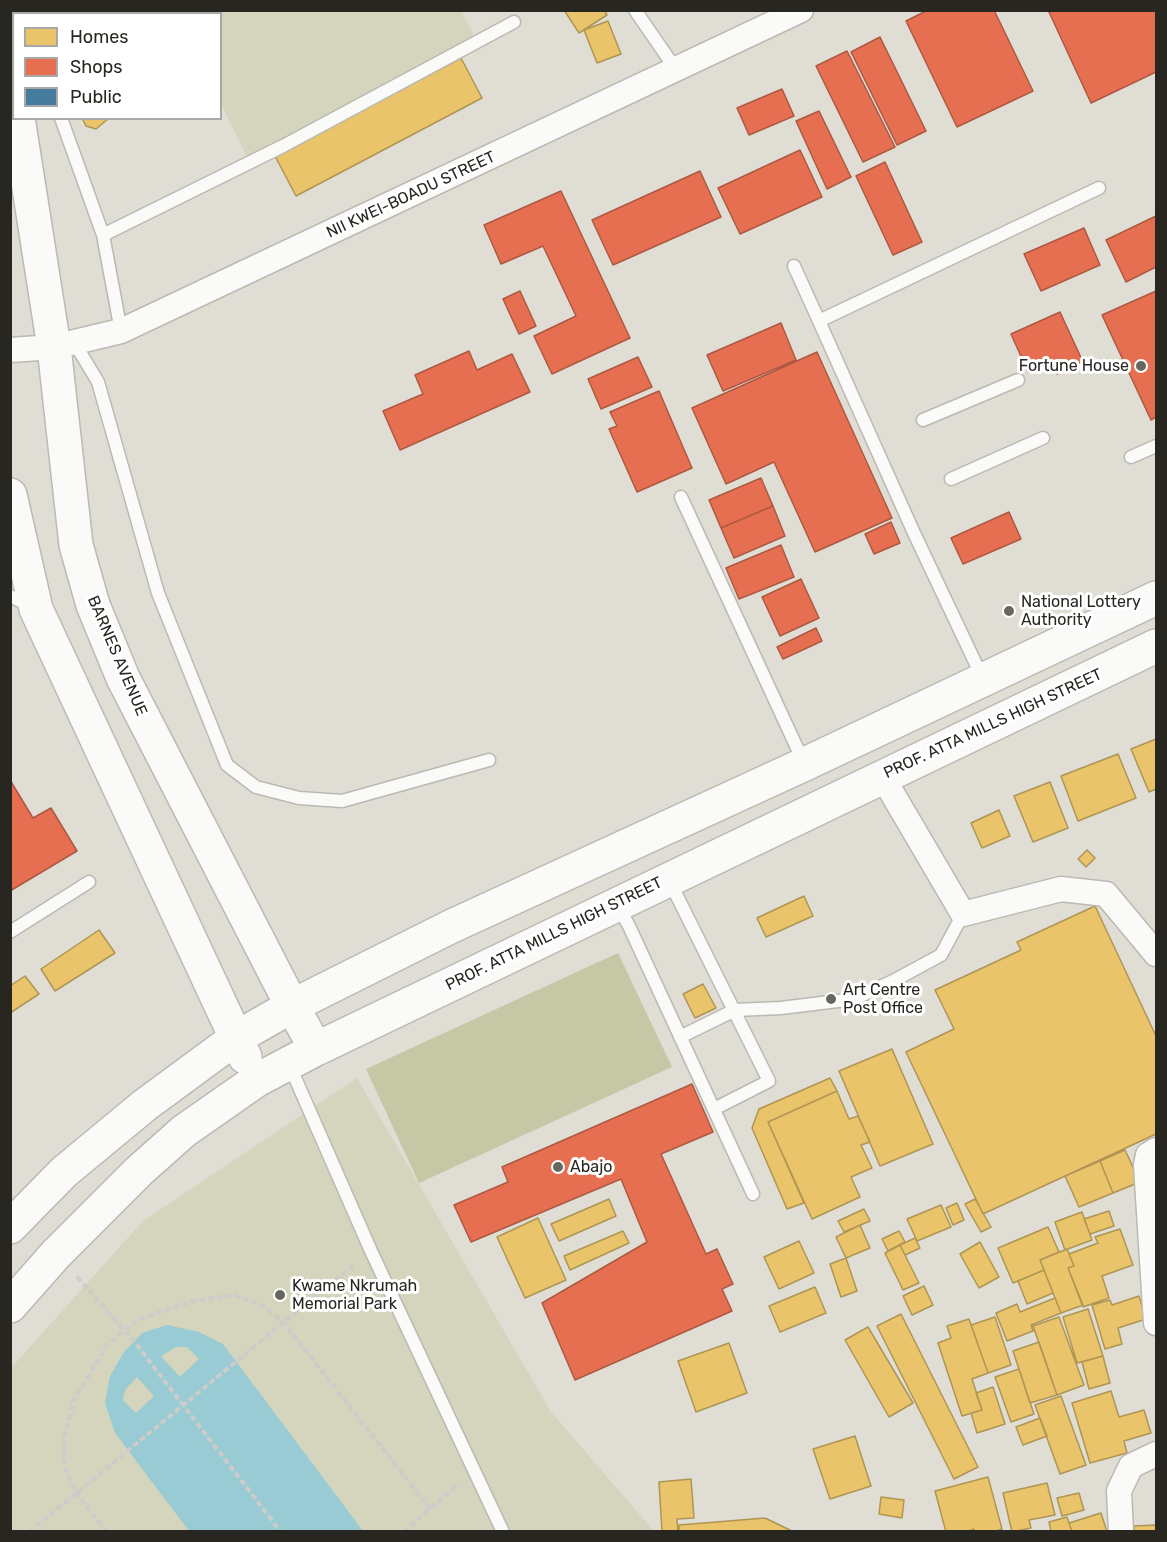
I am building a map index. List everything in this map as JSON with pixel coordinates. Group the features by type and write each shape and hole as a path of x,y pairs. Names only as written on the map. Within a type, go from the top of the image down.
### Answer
{"main road":[{"name":"BARNES AVENUE","path":"18,120 64,344 76,545 93,605 123,678 292,1006 302,1056"},
{"path":"10,495 23,602 257,1080"},
{"path":"10,1227 64,1172 145,1105 236,1038 292,1006 452,926 805,764 1156,598"},
{"name":"PROF. ATTA MILLS HIGH STREET","path":"10,1306 56,1254 139,1171 184,1131 257,1080 302,1056 882,776 1156,646"}],"street":[{"name":"NII KWEI-BOADU STREET","path":"10,350 64,344 121,331 676,71 801,10"},
{"path":"882,776 963,914 1061,889 1106,894 1156,954"},
{"path":"1156,1150 1148,1155 1146,1165 1156,1323"},
{"path":"1121,1532 1119,1491 1131,1466 1156,1454"}],"lane":[{"path":"635,10 676,71"},
{"path":"103,235 283,146 514,22"},
{"path":"62,120 103,235 121,331"},
{"path":"819,321 1099,188"},
{"path":"794,267 984,680"},
{"path":"64,344 98,382 158,593 227,765 256,787 299,798 342,801 489,760"},
{"path":"923,420 1018,380"},
{"path":"951,478 1043,438"},
{"path":"1131,457 1156,446"},
{"path":"681,497 805,764"},
{"path":"669,879 769,1081 714,1109"},
{"path":"10,932 89,882"},
{"path":"617,904 753,1194"},
{"path":"680,1037 735,1010 781,1008 854,999 941,955 963,914"},
{"path":"302,1056 371,1251 503,1532"}],"path":[{"path":"29,1532 371,1251"},
{"path":"56,1254 133,1340 281,1532"},
{"path":"107,1532 76,1494 64,1465 65,1433 74,1400 107,1345 124,1329 142,1318 193,1301 235,1295 263,1306 284,1323 431,1509"},
{"path":"404,1532 473,1470"}],"green space":[{"path":"461,11 475,37 247,157 222,106 222,12 174,12"},
{"path":"618,953 672,1067 419,1183 366,1069"},
{"name":"Kwame Nkrumah Memorial Park","path":"357,1078 551,1412 654,1531 11,1532 11,1368 143,1221"}],"water":[{"path":"167,1325 199,1332 223,1344 363,1531 189,1531 115,1433 105,1403 110,1376 124,1352 142,1333","holes":["176,1347 187,1347 199,1359 180,1377 161,1356","137,1377 154,1396 136,1413 123,1400 125,1390"]}],"building: Homes":[{"path":"52,10 108,10 108,12 52,12"},
{"path":"564,10 604,10 607,15 579,33"},
{"path":"608,21 621,54 597,63 584,30"},
{"path":"461,58 482,98 296,196 275,156"},
{"path":"83,120 107,120 96,129 86,126"},
{"path":"1156,739 1156,789 1149,792 1131,749"},
{"path":"1118,754 1136,798 1078,821 1061,776"},
{"path":"1050,782 1068,828 1033,842 1014,796"},
{"path":"999,810 1010,836 982,848 971,823"},
{"path":"1087,850 1095,858 1086,867 1078,859"},
{"path":"804,896 813,916 766,937 757,918"},
{"path":"1095,906 1156,1036 1156,1134 983,1214 906,1052 954,1029 935,990 1021,950 1017,942"},
{"path":"99,930 115,953 55,991 41,969"},
{"path":"25,976 39,994 10,1013 10,986"},
{"path":"703,984 716,1008 695,1018 683,994"},
{"path":"892,1049 933,1144 880,1166 839,1071"},
{"path":"830,1078 837,1091 768,1122 804,1203 787,1209 752,1128 759,1109"},
{"path":"837,1091 849,1119 858,1116 870,1142 861,1145 872,1168 851,1177 860,1197 812,1219 768,1122"},
{"path":"1125,1150 1140,1182 1113,1193 1100,1161"},
{"path":"1100,1161 1113,1193 1079,1207 1065,1176"},
{"path":"609,1199 616,1216 559,1241 551,1224"},
{"path":"975,1199 991,1227 981,1232 965,1204"},
{"path":"957,1203 964,1220 953,1225 946,1208"},
{"path":"941,1205 951,1227 917,1241 907,1219"},
{"path":"864,1209 870,1221 844,1232 838,1221"},
{"path":"1109,1211 1114,1226 1090,1234 1084,1219"},
{"path":"1082,1212 1092,1240 1065,1250 1055,1222"},
{"path":"538,1218 566,1280 525,1298 497,1237"},
{"path":"860,1225 870,1248 846,1258 836,1237"},
{"path":"1048,1227 1059,1252 1040,1260 1044,1270 1013,1283 998,1248"},
{"path":"1120,1229 1133,1265 1102,1276 1109,1298 1083,1307 1068,1268 1074,1266 1069,1254 1098,1243 1095,1237"},
{"path":"623,1231 629,1243 570,1270 564,1256"},
{"path":"899,1231 905,1242 888,1251 882,1239"},
{"path":"915,1238 920,1248 905,1255 900,1245"},
{"path":"799,1241 814,1273 779,1289 764,1257"},
{"path":"980,1242 999,1277 979,1288 960,1254"},
{"path":"900,1245 919,1283 903,1290 885,1253"},
{"path":"1067,1249 1074,1266 1068,1268 1083,1305 1061,1313 1040,1260"},
{"path":"846,1258 857,1291 841,1297 830,1264"},
{"path":"1044,1270 1053,1293 1027,1304 1018,1281"},
{"path":"924,1286 933,1305 912,1315 903,1296"},
{"path":"815,1287 826,1313 780,1332 769,1306"},
{"path":"1139,1296 1146,1319 1118,1328 1122,1344 1105,1349 1092,1305 1110,1300 1112,1305"},
{"path":"1055,1298 1061,1313 1031,1325 1033,1331 1007,1341 996,1313 1017,1304 1020,1312"},
{"path":"1088,1309 1103,1356 1077,1363 1063,1317"},
{"path":"901,1314 978,1467 954,1479 877,1326"},
{"path":"995,1317 1011,1365 988,1373 971,1325"},
{"path":"1059,1317 1084,1385 1057,1395 1033,1326"},
{"path":"969,1319 988,1373 972,1379 982,1410 962,1416 938,1343 951,1338 947,1326"},
{"path":"868,1327 913,1403 889,1417 845,1340"},
{"path":"1039,1342 1057,1395 1030,1403 1013,1351"},
{"path":"729,1343 747,1393 696,1412 678,1361"},
{"path":"1103,1356 1110,1383 1089,1389 1082,1362"},
{"path":"1019,1369 1034,1414 1011,1422 995,1377"},
{"path":"993,1387 1005,1424 977,1433 971,1413 982,1410 976,1393"},
{"path":"1111,1391 1119,1417 1144,1410 1151,1433 1124,1441 1127,1453 1090,1463 1072,1403"},
{"path":"1061,1396 1086,1465 1060,1474 1035,1405"},
{"path":"1040,1418 1047,1436 1023,1445 1016,1427"},
{"path":"855,1436 871,1486 830,1499 813,1449"},
{"path":"988,1477 1002,1529 994,1532 975,1532 974,1529 965,1532 946,1532 935,1491"},
{"path":"691,1479 694,1518 677,1519 678,1532 662,1532 659,1482"},
{"path":"1047,1483 1055,1515 1029,1520 1031,1528 1012,1532 1003,1493"},
{"path":"1079,1493 1084,1510 1062,1516 1057,1498"},
{"path":"881,1497 904,1500 902,1518 879,1514"},
{"path":"1101,1513 1107,1532 1072,1532 1069,1523"},
{"path":"1067,1517 1072,1532 1051,1532 1049,1522"},
{"path":"765,1518 794,1532 679,1532 679,1525"},
{"path":"1156,1525 1156,1532 1134,1532 1134,1526"}],"building: Shops":[{"path":"928,10 994,10 1033,91 957,127 906,21"},
{"path":"1052,10 1156,10 1156,72 1091,103 1049,12"},
{"path":"880,37 926,131 897,145 851,52"},
{"path":"847,51 895,147 863,162 816,66"},
{"path":"782,89 794,116 749,135 737,108"},
{"path":"819,111 851,177 827,189 796,121"},
{"path":"800,150 822,197 740,234 718,188"},
{"path":"885,162 922,242 893,255 856,176"},
{"path":"700,171 721,217 613,265 592,220"},
{"path":"561,191 630,338 552,374 534,336 576,316 543,246 501,264 484,225"},
{"path":"1156,216 1156,267 1126,282 1106,240"},
{"path":"1084,228 1100,265 1041,291 1024,254"},
{"path":"520,291 536,326 519,334 503,299"},
{"name":"Fortune House","path":"1156,291 1156,417 1151,420 1102,315"},
{"path":"1060,312 1083,362 1057,374 1051,362 1028,372 1011,334"},
{"path":"781,323 796,360 723,391 707,355"},
{"path":"469,351 477,370 512,354 530,392 400,450 383,411 423,394 415,375"},
{"path":"817,352 892,518 815,552 774,462 726,484 692,408"},
{"path":"638,357 652,387 601,409 588,379"},
{"path":"659,391 692,468 637,492 609,429 617,426 610,412"},
{"path":"761,478 773,506 721,528 709,500"},
{"path":"773,506 785,536 734,558 721,528"},
{"path":"1009,512 1021,539 963,564 951,538"},
{"path":"891,522 900,543 874,554 865,534"},
{"path":"781,545 794,577 739,599 726,568"},
{"path":"801,579 819,618 780,636 762,597"},
{"path":"816,628 822,641 783,659 777,647"},
{"path":"10,780 33,818 51,808 77,851 10,891"},
{"path":"692,1084 713,1132 661,1154 706,1254 717,1249 733,1284 722,1289 732,1311 575,1380 542,1303 647,1242 621,1179 471,1242 454,1205 508,1182 502,1167"}],"building: Public":[{"path":"108,10 156,10 156,12 108,12"}],"place":[{"name":"Fortune House","path":"1141,366"},
{"name":"National Lottery Authority","path":"1009,611"},
{"name":"Art Centre Post Office","path":"831,999"},
{"name":"Abajo","path":"558,1167"},
{"name":"Kwame Nkrumah Memorial Park","path":"280,1295"}]}
